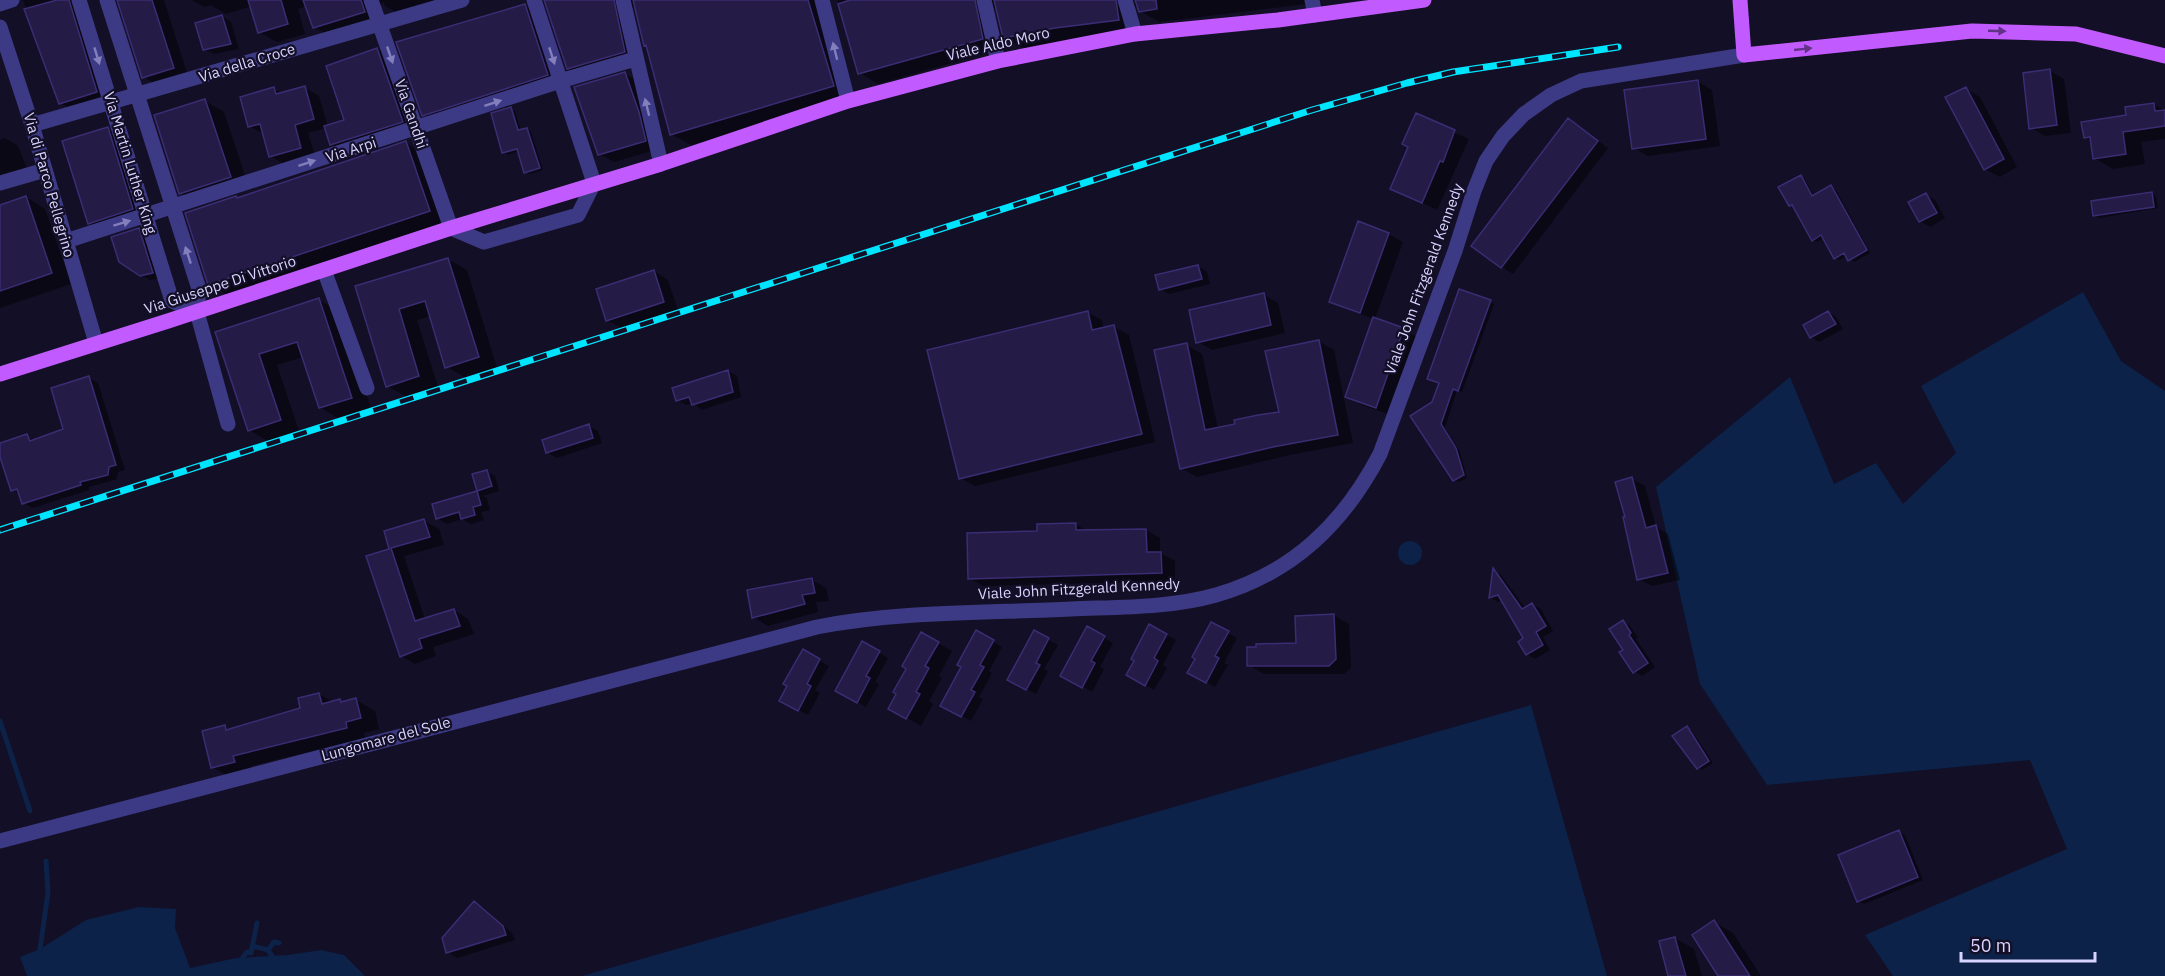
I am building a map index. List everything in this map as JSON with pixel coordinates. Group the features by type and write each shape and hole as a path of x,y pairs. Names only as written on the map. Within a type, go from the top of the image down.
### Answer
{"main road":[{"name":"Viale Aldo Moro","path":"451,228 661,164 848,101 998,61 1135,34 1313,8 1424,0"},
{"path":"1740,0 1744,55"},
{"name":"Viale John Fitzgerald Kennedy","path":"1744,55 1972,31 2076,34 2165,57"},
{"name":"Via Giuseppe Di Vittorio","path":"0,374 451,228"}],"street":[{"path":"0,4 12,0"},
{"name":"Via Martin Luther King","path":"79,0 172,301 197,312"},
{"name":"Via Martin Luther King","path":"107,0 199,289 197,312 228,424"},
{"name":"Via Gandhi","path":"371,0 451,228"},
{"name":"Via della Croce","path":"32,125 462,0"},
{"path":"451,228 484,242 578,215 594,183 534,0"},
{"path":"623,0 661,164"},
{"path":"822,0 848,101"},
{"path":"984,0 998,61"},
{"path":"1125,0 1135,34"},
{"name":"Via di Parco Pellegrino","path":"0,27 32,125 96,343"},
{"name":"Viale John Fitzgerald Kennedy","path":"773,638 849,621 1125,607 1180,602 1224,592 1280,568 1329,529 1349,506 1375,463 1451,262 1474,191 1486,161 1503,136 1524,114 1551,95 1581,81 1744,55"},
{"name":"Via Arpi","path":"66,241 560,81 635,59"},
{"path":"0,183 45,170"},
{"path":"324,270 367,388"},
{"name":"Lungomare del Sole","path":"0,841 773,638"}],"water":[{"path":"2083,292 2121,361 2165,391 2165,976 1893,976 1865,935 2067,849 2030,760 1767,785 1700,684 1656,487 1790,377 1834,484 1876,463 1903,504 1956,453 1921,386"},
{"path":"1410,541 1419,544 1422,553 1419,562 1410,565 1401,562 1398,553 1401,544"},
{"path":"1531,705 1607,976 582,976"},
{"path":"139,907 176,909 175,928 190,968 236,958 288,955 321,950 344,955 365,976 27,976 20,957 40,949 86,920"}],"building":[{"path":"57,0 69,0 97,92 59,104 24,9"},
{"path":"117,0 152,0 174,68 142,78"},
{"path":"248,0 281,0 288,24 258,33"},
{"path":"303,0 361,0 365,12 313,28"},
{"path":"544,0 614,0 625,52 567,69"},
{"path":"633,0 808,0 834,86 670,135"},
{"path":"850,0 975,0 983,39 858,74 838,4"},
{"path":"994,0 1116,0 1119,20 1055,28 1003,38"},
{"path":"1135,0 1156,0 1157,9 1139,12"},
{"path":"525,4 548,75 422,116 396,42"},
{"path":"222,15 231,44 203,50 195,23"},
{"path":"377,48 403,122 330,145 324,126 344,120 326,66"},
{"path":"2050,69 2057,125 2029,129 2023,73"},
{"path":"625,72 646,141 598,155 574,87"},
{"path":"1698,80 1706,139 1632,149 1624,90"},
{"path":"305,86 314,119 295,125 301,148 269,157 260,124 248,127 240,97 274,87 276,94"},
{"path":"1966,87 2004,159 1984,170 1945,97"},
{"path":"205,99 231,177 179,194 154,115"},
{"path":"2154,103 2155,111 2165,110 2165,126 2123,132 2126,154 2093,159 2090,137 2084,138 2081,122 2126,115 2125,107"},
{"path":"511,107 518,130 527,128 540,168 524,173 517,149 502,153 491,113"},
{"path":"1416,113 1455,130 1443,162 1440,161 1422,203 1390,189 1408,147 1402,144"},
{"path":"1568,118 1598,141 1501,268 1471,246"},
{"path":"108,127 133,209 88,224 62,141"},
{"path":"406,141 430,211 208,285 185,213 236,196 237,198"},
{"path":"1801,175 1812,196 1831,185 1867,250 1848,261 1844,253 1834,259 1821,235 1812,241 1792,205 1789,206 1778,187"},
{"path":"2152,192 2154,207 2093,216 2091,201"},
{"path":"1926,193 1937,213 1919,222 1908,202"},
{"path":"26,196 52,273 0,291 0,205"},
{"path":"1358,221 1389,233 1360,313 1329,302"},
{"path":"139,228 153,273 140,276 119,262 111,237"},
{"path":"448,258 479,357 445,368 425,301 399,309 419,376 386,387 355,286"},
{"path":"1198,265 1202,279 1159,290 1155,275"},
{"path":"654,270 664,302 606,321 596,289"},
{"path":"1459,289 1491,300 1458,391 1453,389 1441,424 1456,448 1464,475 1453,481 1410,416 1432,402 1439,383 1427,379"},
{"path":"1264,293 1271,325 1196,343 1189,310"},
{"path":"319,298 352,398 319,408 297,342 259,354 281,420 248,431 215,332"},
{"path":"1088,311 1092,330 1114,325 1142,434 959,479 927,350"},
{"path":"1828,311 1836,324 1810,338 1803,325"},
{"path":"1373,317 1404,328 1376,408 1345,397"},
{"path":"1319,340 1338,435 1273,447 1180,469 1154,350 1187,343 1205,430 1235,424 1234,420 1279,412 1265,351"},
{"path":"728,370 733,392 692,405 689,397 676,401 672,388"},
{"path":"89,376 116,465 109,467 108,475 80,482 81,485 22,504 17,489 11,491 0,457 0,443 27,434 30,441 63,429 51,388"},
{"path":"589,424 593,438 546,453 542,440"},
{"path":"487,470 492,486 477,491 472,474"},
{"path":"1632,477 1646,528 1656,525 1668,573 1637,580 1623,517 1625,517 1615,482"},
{"path":"477,491 481,505 473,507 475,515 461,519 459,512 436,519 432,504"},
{"path":"424,519 430,537 391,548 415,621 454,609 460,626 419,639 422,648 400,657 366,556 389,549 384,531"},
{"path":"1076,523 1076,530 1146,529 1147,552 1161,552 1162,573 968,579 967,533 1037,531 1037,524"},
{"path":"1493,568 1522,609 1532,603 1546,626 1536,632 1543,645 1526,655 1518,642 1523,638 1498,595 1489,598"},
{"path":"812,578 815,593 802,595 805,604 752,618 747,590"},
{"path":"1334,614 1336,659 1329,666 1247,666 1247,647 1256,647 1256,644 1296,643 1295,616"},
{"path":"1623,620 1631,633 1629,635 1648,663 1633,673 1619,652 1623,650 1609,629"},
{"path":"1211,622 1229,631 1215,656 1219,658 1206,683 1187,673 1195,659 1192,657"},
{"path":"1149,624 1167,634 1154,658 1158,661 1145,686 1126,675 1134,661 1131,659"},
{"path":"1087,626 1105,636 1091,661 1095,663 1082,688 1060,676"},
{"path":"976,630 994,640 980,665 984,667 971,690 975,692 961,717 940,706 961,667 957,665"},
{"path":"1034,630 1049,638 1036,663 1040,665 1026,690 1007,680"},
{"path":"921,632 939,642 925,666 929,668 916,692 920,694 906,719 888,709 896,694 893,692 906,669 902,666"},
{"path":"862,641 880,651 866,676 870,678 857,703 835,691"},
{"path":"803,649 820,659 807,684 811,686 798,711 779,701 787,686 783,684"},
{"path":"319,693 322,704 356,698 361,718 346,722 347,728 233,756 235,762 211,768 202,731 225,725 226,730 300,708 298,698"},
{"path":"1687,726 1709,761 1697,769 1672,736"},
{"path":"1899,830 1918,877 1857,902 1838,855"},
{"path":"474,901 503,926 506,935 446,953 442,938"},
{"path":"1714,920 1750,976 1718,976 1692,935"},
{"path":"1675,937 1686,976 1668,976 1659,941"}],"waterway":[{"path":"0,721 30,811"},
{"path":"40,949 48,893 46,861"},
{"path":"243,957 247,952 251,953 257,923"},
{"path":"272,956 268,950 274,942 279,943"},
{"path":"253,946 268,950"}],"railway":[{"path":"0,530 1312,110 1453,72 1618,47"}]}
